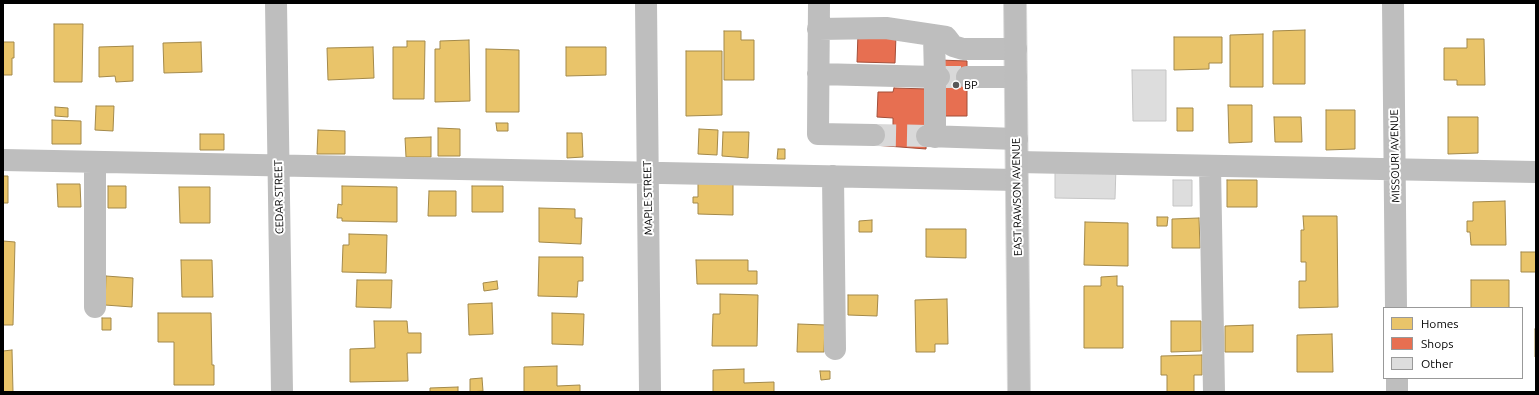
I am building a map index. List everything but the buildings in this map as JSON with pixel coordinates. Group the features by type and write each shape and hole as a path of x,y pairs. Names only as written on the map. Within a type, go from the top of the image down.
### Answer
{"main road":[{"name":"EAST RAWSON AVENUE","path":"1015,3 1019,392"}],"street":[{"name":"CEDAR STREET","path":"276,3 282,392"},
{"name":"MAPLE STREET","path":"646,3 650,392"},
{"path":"819,3 818,134 874,135"},
{"name":"MISSOURI AVENUE","path":"1393,3 1396,307"},
{"path":"818,28 886,28 946,37 953,46 963,49 1016,49"},
{"path":"934,35 937,77 931,137 1017,139"},
{"path":"818,74 937,77"},
{"path":"967,77 1016,77"},
{"path":"3,160 833,176 1210,166 1536,172"},
{"path":"95,162 95,307"},
{"path":"1210,166 1214,392"},
{"path":"833,176 835,349"},
{"path":"1397,379 1397,392"}],"tunnel":[{"path":"939,77 967,77"},
{"path":"874,135 927,136"}],"place":[{"name":"BP","path":"956,85"}]}
